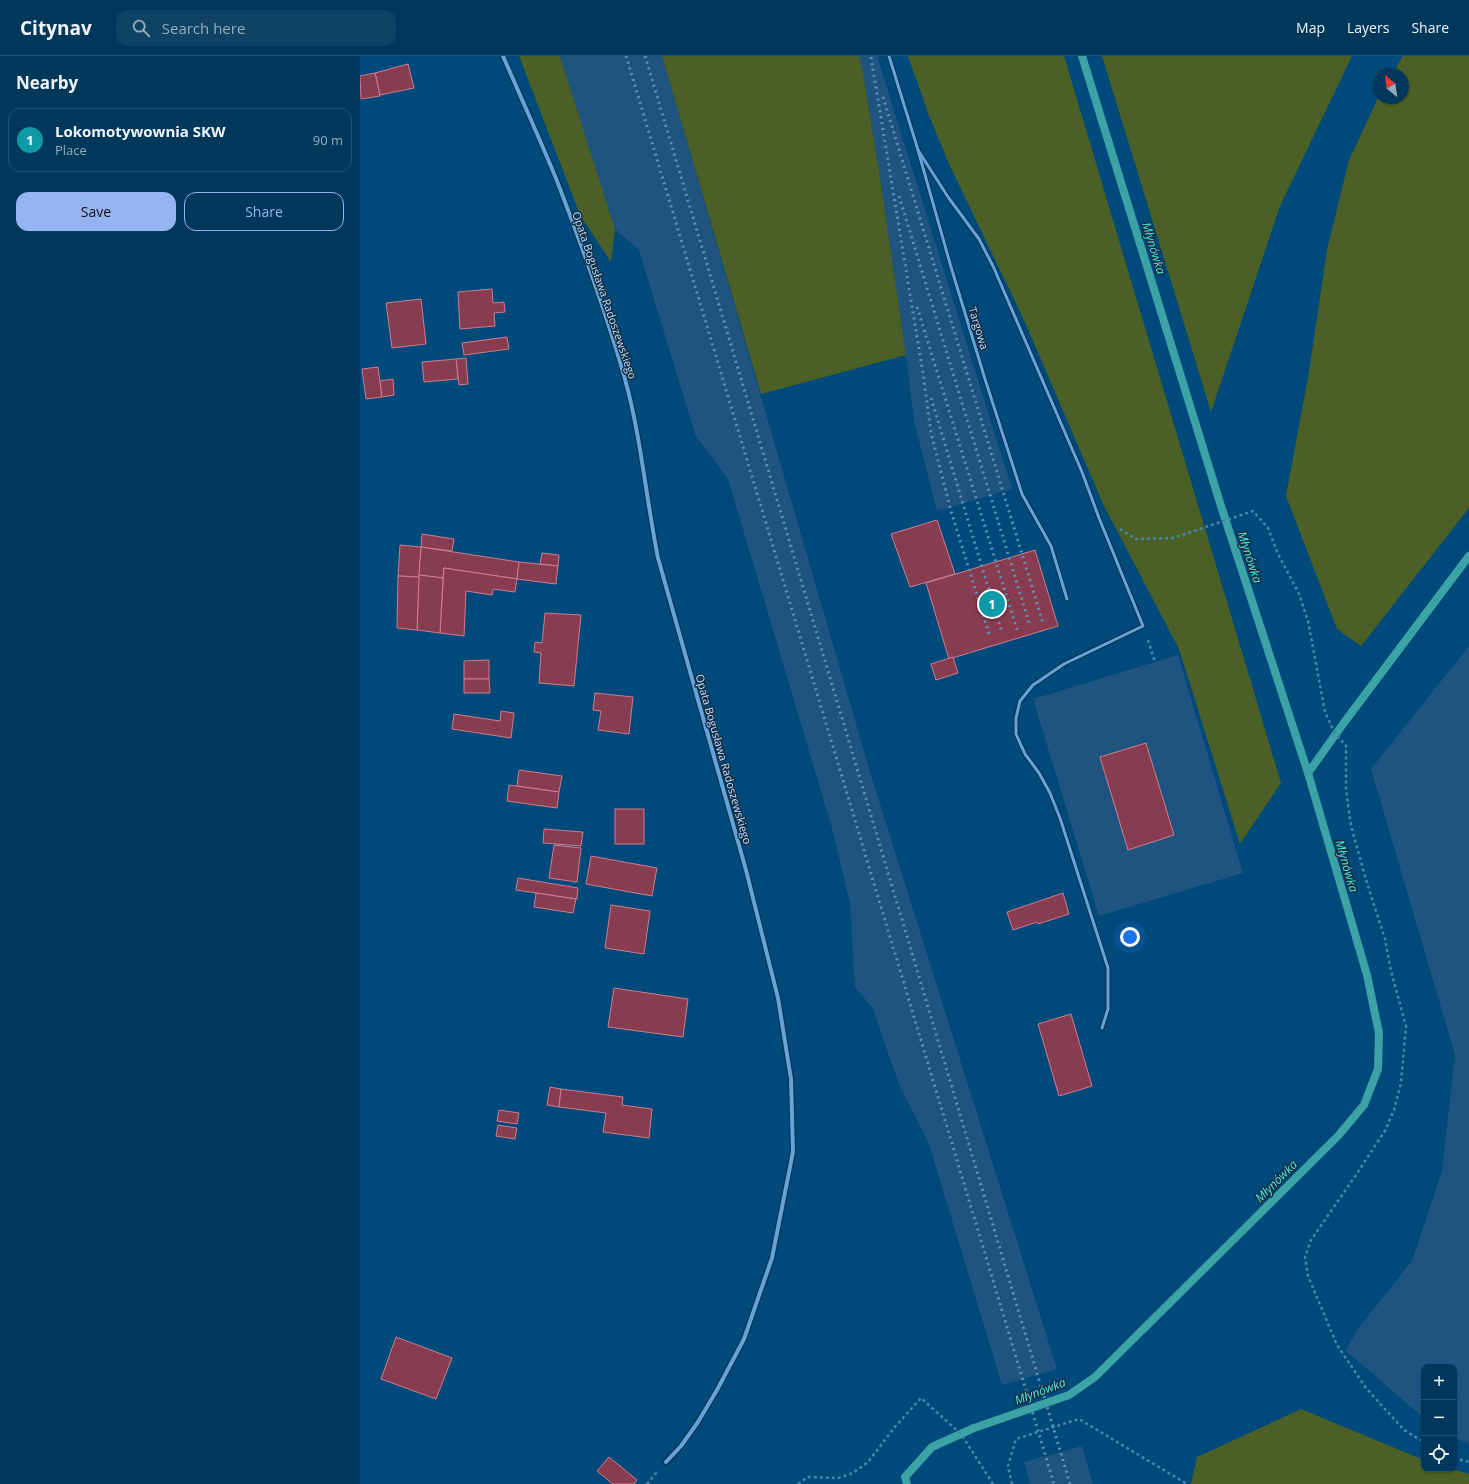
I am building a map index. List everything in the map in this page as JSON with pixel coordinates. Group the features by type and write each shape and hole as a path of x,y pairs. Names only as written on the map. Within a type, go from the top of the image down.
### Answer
{"street":[{"name":"Opata Bogusława Radoszewskiego","path":"503,56 557,181 586,258 625,380 639,442 658,558 746,870 778,998 791,1079 793,1151 772,1258 744,1339 721,1384 698,1422 681,1446 666,1462"}],"lane":[{"name":"Targowa","path":"889,56 978,356 1022,494 1051,546 1067,599"},
{"path":"918,150 948,197 979,239 993,266 1082,472 1143,626 1064,664 1033,685 1020,701 1016,718 1016,734 1026,754 1050,793 1060,818 1108,968 1108,1009 1102,1028"}],"path":[{"path":"1099,518 1136,539 1173,538 1253,511 1268,528 1277,552 1299,594 1308,621 1325,712 1334,732 1346,746 1346,790 1351,826 1385,939 1391,971 1406,1026 1401,1083 1394,1110 1386,1129 1311,1240 1305,1257 1308,1276 1337,1345 1366,1388 1404,1430 1421,1440"},
{"path":"1143,626 1155,662"},
{"path":"798,1484 808,1477 820,1476 838,1478 852,1473 868,1462 894,1428 921,1398 961,1434 993,1484"},
{"path":"1012,1484 1008,1466 1016,1438 1079,1419 1187,1484"},
{"path":"1457,1459 1469,1462"}],"shaded area":[{"path":"560,56 662,56 870,772 1057,1369 1002,1385 929,1144 900,1087 872,1007 855,987 850,904 832,828 728,479 695,434 639,250 615,229"},
{"path":"859,56 877,56 1012,489 937,511 914,421 880,177"},
{"path":"1469,646 1469,1443 1457,1439 1457,1364 1421,1364 1421,1415 1345,1350 1361,1325 1412,1261 1442,1171 1455,1055 1371,769"},
{"path":"1178,655 1243,873 1099,916 1033,699"},
{"path":"1082,1446 1093,1484 1030,1484 1024,1462"}],"green space":[{"path":"519,56 560,56 615,229 611,262 580,215"},
{"path":"662,56 859,56 880,177 906,355 761,394"},
{"path":"908,56 1064,56 1281,783 1240,844 1179,649 1103,504 1024,320 949,164 928,113"},
{"path":"1102,56 1352,56 1280,206 1211,412"},
{"path":"1403,56 1469,56 1469,508 1361,646 1337,629 1286,496 1309,372 1327,250 1349,160 1375,104 1409,104 1409,68 1396,68"},
{"path":"1301,1409 1421,1459 1421,1472 1457,1472 1457,1470 1469,1474 1469,1484 1191,1484 1197,1457"}],"building":[{"path":"408,64 414,88 380,95 375,73"},
{"path":"375,73 380,96 361,99 360,76"},
{"path":"492,289 493,303 504,302 505,312 494,313 495,326 460,329 458,292"},
{"path":"421,299 426,344 392,348 386,303"},
{"path":"507,337 509,349 464,355 462,343"},
{"path":"466,358 468,384 459,385 456,359"},
{"path":"456,359 458,379 424,382 422,362"},
{"path":"378,367 382,397 366,399 362,369"},
{"path":"393,379 394,395 382,397 380,381"},
{"path":"937,520 955,574 910,587 891,534"},
{"path":"422,534 454,539 452,551 421,547"},
{"path":"400,545 421,547 419,577 398,576"},
{"path":"421,547 519,562 517,579 444,568 443,578 419,575"},
{"path":"1035,550 1058,626 949,659 926,583"},
{"path":"542,553 559,555 558,566 540,564"},
{"path":"519,562 558,566 556,584 517,579"},
{"path":"444,568 517,579 515,592 493,589 492,595 466,591 464,636 440,633"},
{"path":"419,575 443,578 440,633 417,630"},
{"path":"398,576 419,577 417,630 397,628"},
{"path":"545,613 581,615 574,686 539,683 541,653 534,652 535,642 542,643"},
{"path":"953,657 958,673 936,680 931,664"},
{"path":"489,660 489,679 464,679 464,661"},
{"path":"464,679 489,679 490,693 464,693"},
{"path":"595,693 633,697 629,734 598,730 601,711 593,710"},
{"path":"501,711 514,713 511,738 452,729 454,714 500,721"},
{"path":"1146,743 1174,835 1128,850 1100,757"},
{"path":"519,770 562,776 559,792 517,786"},
{"path":"509,785 559,792 557,808 507,801"},
{"path":"615,809 644,809 644,844 615,844"},
{"path":"544,829 583,832 581,846 543,843"},
{"path":"554,845 581,848 577,882 549,878"},
{"path":"591,856 657,868 652,896 586,884"},
{"path":"518,878 578,888 577,899 516,890"},
{"path":"536,893 576,899 573,913 534,907"},
{"path":"1063,893 1069,914 1013,930 1007,912"},
{"path":"611,905 650,911 644,954 605,948"},
{"path":"614,988 688,999 683,1037 608,1027"},
{"path":"1071,1014 1092,1086 1059,1096 1038,1024"},
{"path":"550,1087 561,1089 559,1107 547,1105"},
{"path":"561,1089 623,1097 622,1105 652,1109 649,1138 603,1132 606,1113 559,1107"},
{"path":"499,1110 519,1113 517,1124 497,1121"},
{"path":"498,1125 517,1128 515,1139 496,1136"},
{"path":"396,1337 452,1358 436,1399 381,1379"},
{"path":"609,1457 637,1480 634,1484 613,1484 597,1471"}],"waterway":[{"name":"Młynówka","path":"907,1484 905,1477 932,1447 974,1428 1069,1395 1095,1377 1338,1136 1364,1105 1378,1069 1379,1033 1367,975 1308,773 1221,506 1082,56"},
{"path":"1308,773 1469,556"}],"railway":[{"path":"626,56 1054,1484"},
{"path":"645,56 1070,1484"},
{"path":"871,57 923,373 931,433 951,511 990,637"},
{"path":"883,97 1043,623"},
{"path":"899,196 1030,626"},
{"path":"917,307 1017,630"},
{"path":"931,398 1002,633"}],"place":[{"name":"Lokomotywownia SKW","path":"992,604"}]}
